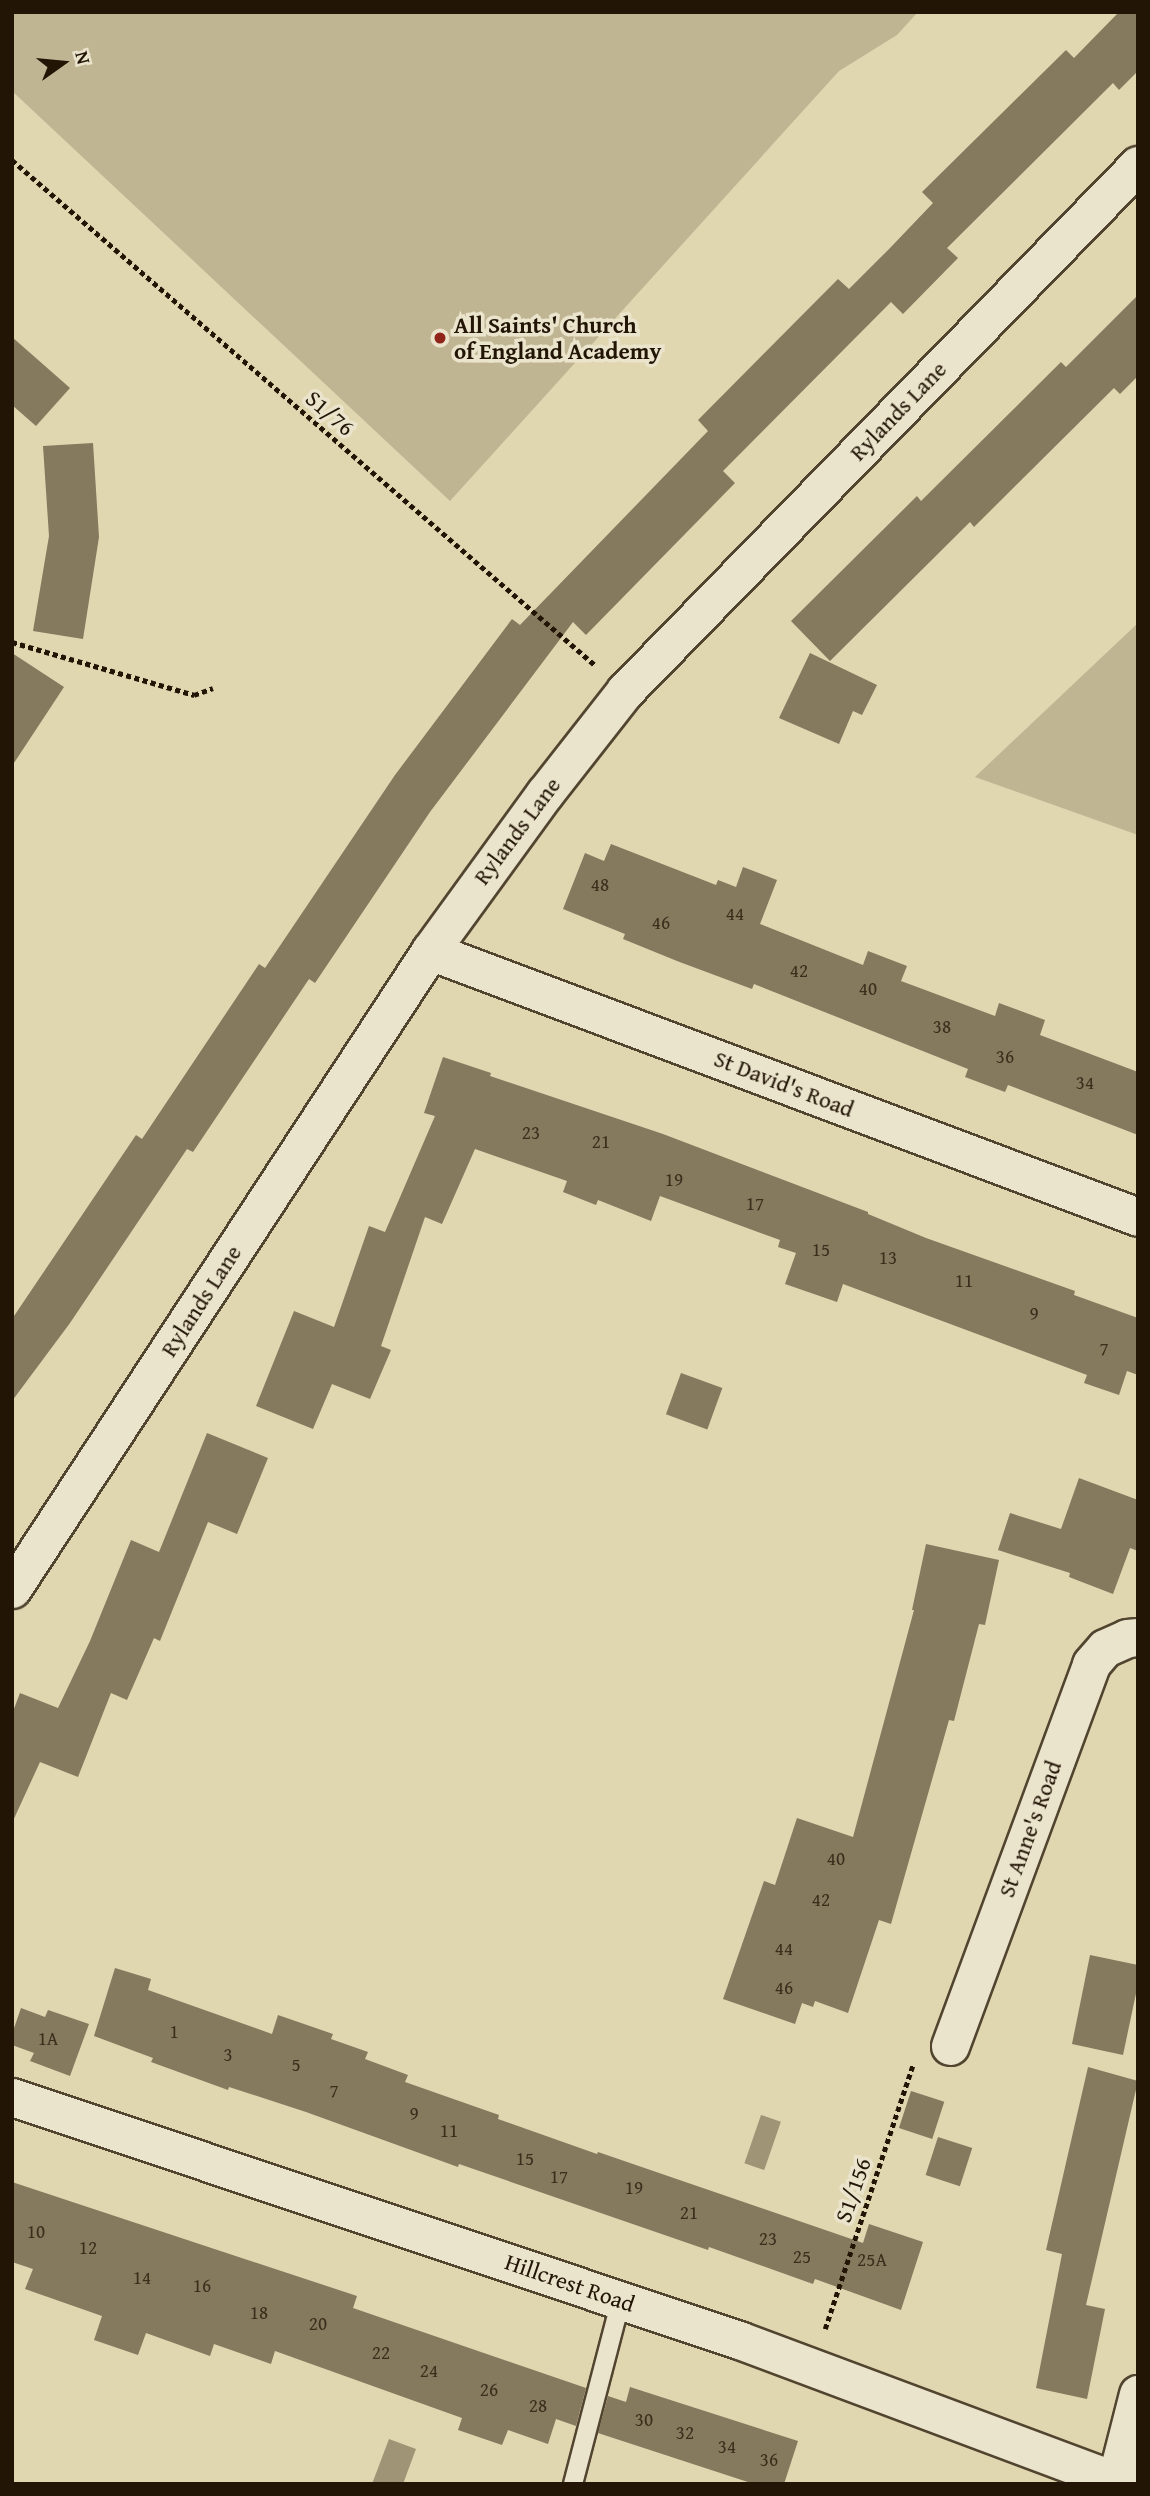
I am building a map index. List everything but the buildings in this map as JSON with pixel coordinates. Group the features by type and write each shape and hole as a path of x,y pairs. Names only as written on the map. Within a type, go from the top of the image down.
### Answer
{"street":[{"name":"Rylands Lane","path":"12,1589 430,951 537,804 625,691 1138,165"},
{"name":"St David's Road","path":"430,951 1138,1217"},
{"name":"St Anne's Road","path":"950,2046 1091,1664 1105,1648 1127,1638 1138,1637"},
{"name":"Hillcrest Road","path":"12,2097 812,2366 1119,2483"},
{"path":"1119,2483 1138,2394"}],"lane":[{"path":"573,2484 621,2300"}],"path":[{"name":"S1/76","path":"12,160 625,691"},
{"path":"12,642 194,695 213,688"},
{"name":"S1/156","path":"812,2366 915,2061 950,2046"}],"shaded area":[{"name":"All Saints' Church of England Academy","path":"12,12 918,12 897,35 839,71 450,501 12,91"},
{"path":"1138,623 1138,835 975,777"},
{"path":"761,2115 781,2122 764,2170 744,2163"},
{"path":"389,2439 416,2449 403,2484 372,2484"}],"place":[{"name":"All Saints' Church of England Academy","path":"440,338"}]}
